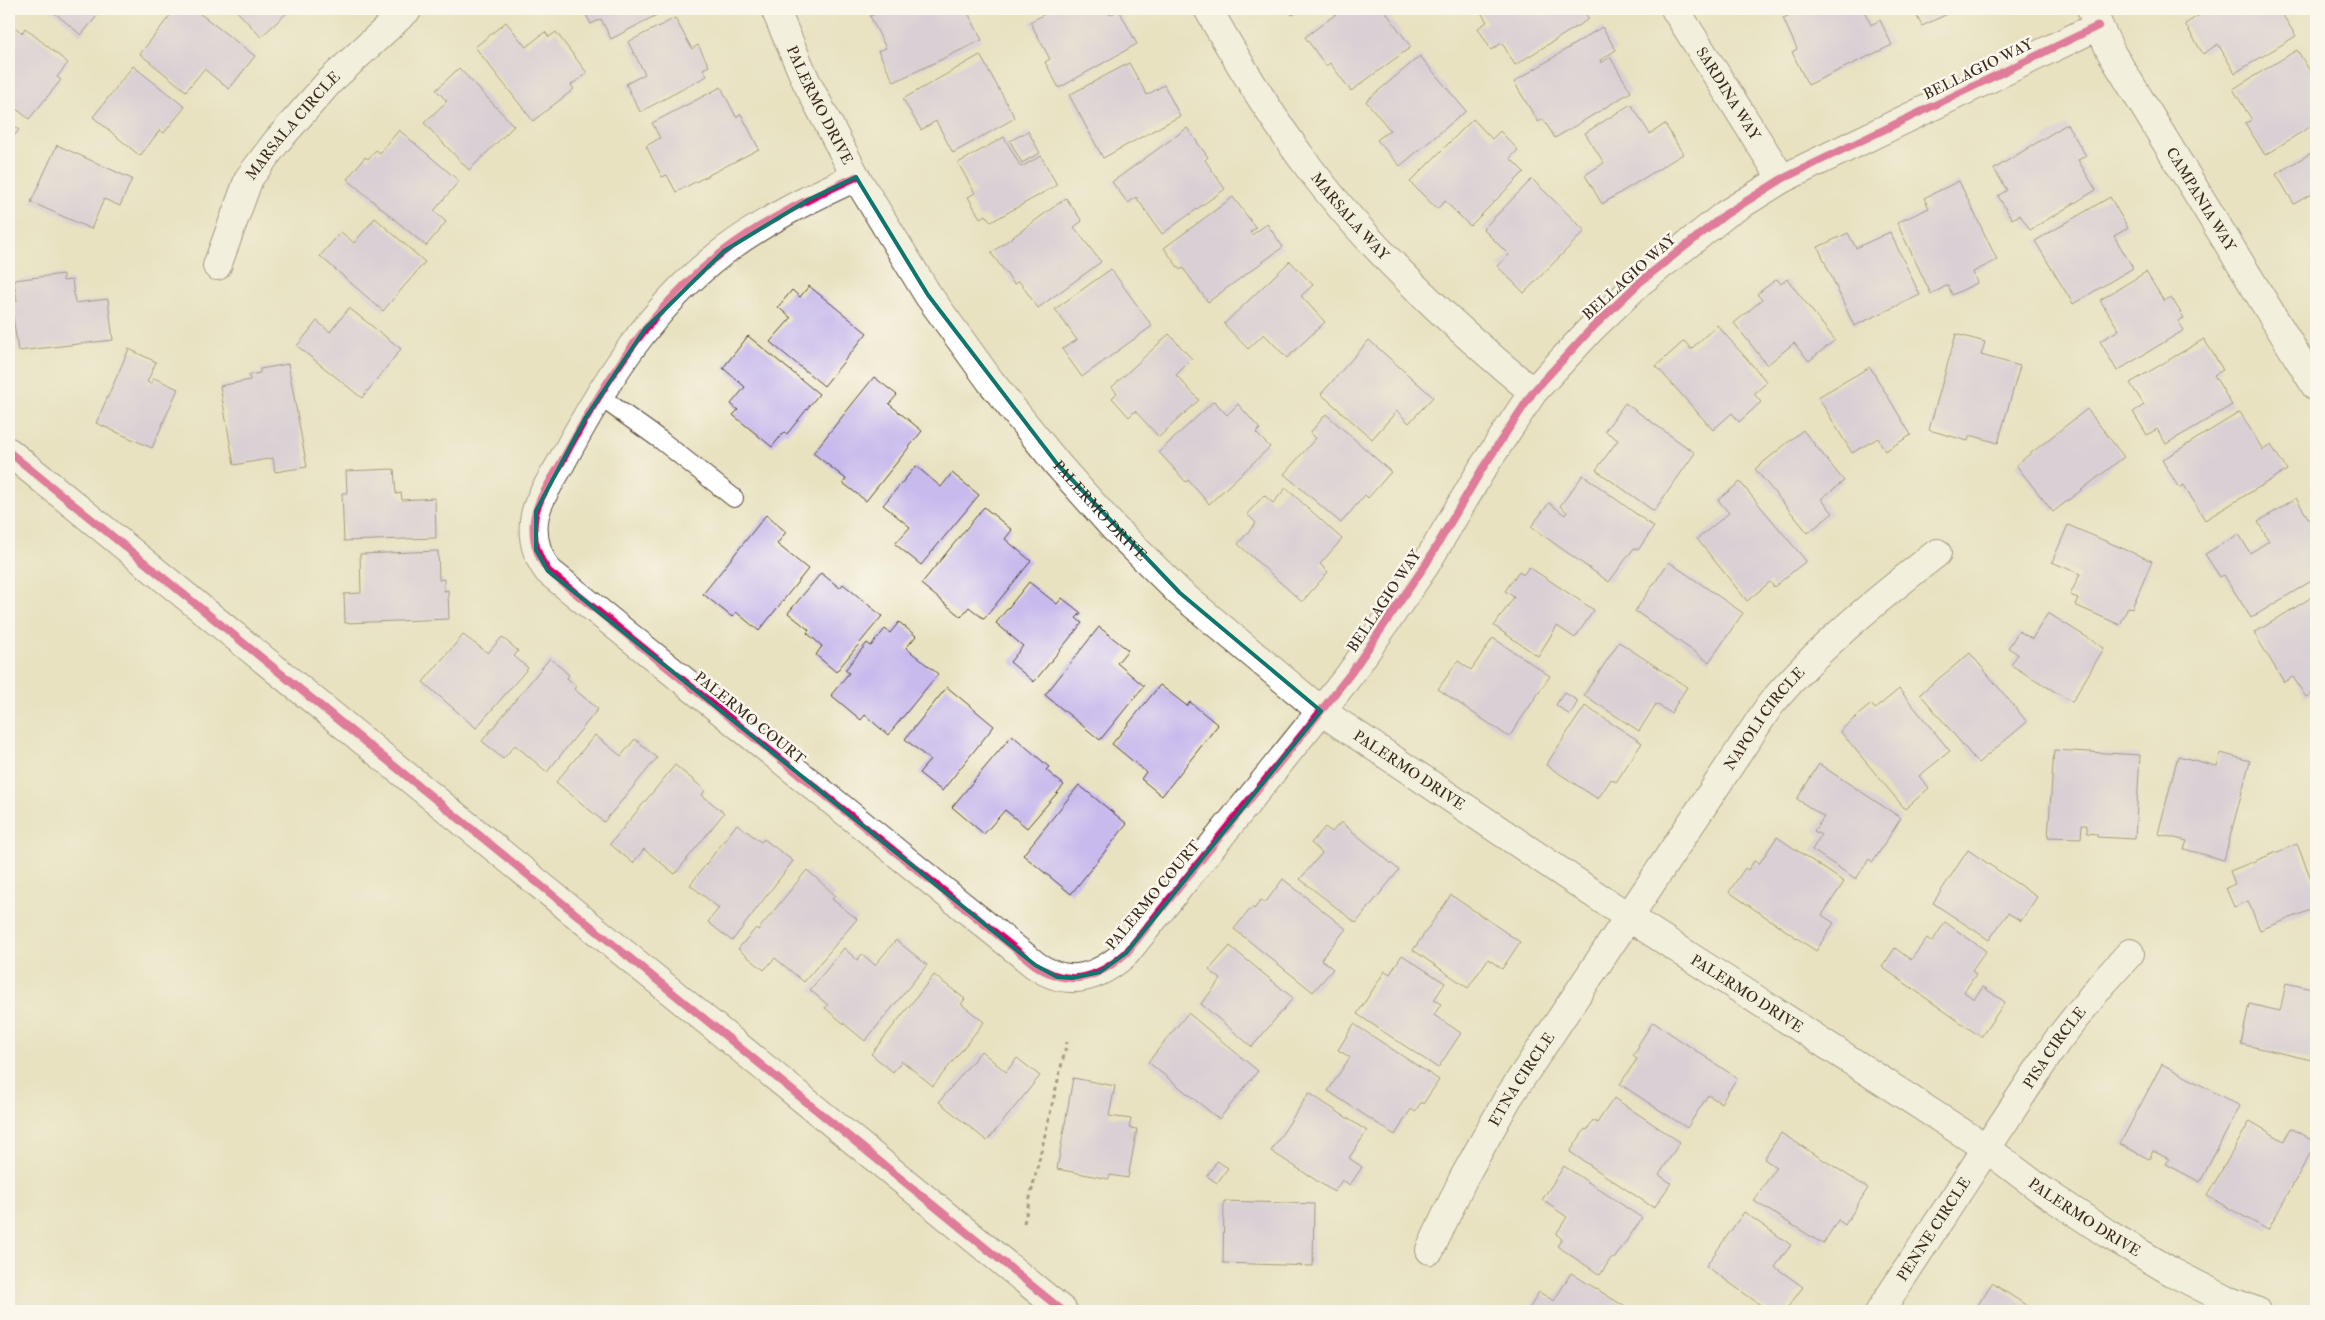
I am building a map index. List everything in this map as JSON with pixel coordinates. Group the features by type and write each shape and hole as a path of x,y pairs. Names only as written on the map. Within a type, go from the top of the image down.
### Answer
{"street":[{"name":"MARSALA CIRCLE","path":"217,266 249,178 277,141 330,81 408,9"},
{"name":"PALERMO DRIVE","path":"774,9 806,81 856,177 928,295 991,382 1058,466 1114,528 1180,593 1321,711 1628,916 1986,1148 2043,1191 2172,1272 2227,1300 2256,1311"},
{"name":"MARSALA WAY","path":"1208,9 1259,94 1310,169 1357,226 1418,290 1471,340 1533,392"},
{"name":"SARDINA WAY","path":"1675,9 1782,179"},
{"name":"BELLAGIO WAY","path":"1321,711 1356,665 1426,564 1482,469 1533,392 1590,330 1640,282 1726,214 1782,179 2095,18"},
{"name":"CAMPANIA WAY","path":"2095,18 2112,54 2316,387"},
{"name":"PALERMO COURT","path":"856,177 775,217 724,251 701,270 645,329 599,396 536,511 534,537 536,550 548,571 1045,972 1057,977 1087,977 1112,965 1126,953 1321,711"},
{"path":"9,452 1063,1311"},
{"name":"NAPOLI CIRCLE","path":"1628,916 1738,751 1770,705 1794,676 1824,647 1937,553"},
{"name":"ETNA CIRCLE","path":"1430,1250 1463,1179 1508,1098 1628,916"},
{"name":"PISA CIRCLE","path":"1986,1148 2057,1041 2101,985 2130,953"},
{"name":"PENNE CIRCLE","path":"1880,1311 1986,1148"}],"lane":[{"path":"599,396 662,441 734,498"}],"path":[{"path":"1024,1223 1067,1042"}],"highlighted area":[{"path":"856,177 928,295 1058,465 1180,593 1321,711 1126,953 1100,972 1072,978 1057,977 1035,965 548,571 536,550 536,511 586,417 645,329 724,251 808,200"}],"building":[{"path":"50,9 103,9 81,35"},
{"path":"175,9 194,9 255,56 229,89 204,69 186,91 140,54"},
{"path":"235,9 291,9 261,37"},
{"path":"583,9 668,9 611,39 601,19 591,24"},
{"path":"885,9 966,9 982,40 894,82 878,51 886,48 870,16"},
{"path":"1054,9 1114,9 1108,12 1110,15 1119,10 1137,44 1059,88 1045,62 1050,59 1030,22"},
{"path":"1289,9 1304,9 1292,15"},
{"path":"1343,9 1387,9 1385,11 1411,47 1351,91 1330,63 1326,66 1305,37"},
{"path":"1479,9 1582,9 1589,19 1515,65 1502,43 1491,50 1478,28 1487,22"},
{"path":"1803,9 1863,9 1871,25 1880,20 1892,45 1808,85 1792,52 1797,49 1783,18"},
{"path":"1913,9 1958,9 1922,26"},
{"path":"2209,9 2279,9 2296,36 2235,73 2218,44 2203,54 2185,24"},
{"path":"675,18 692,49 698,45 709,66 703,69 707,76 640,112 626,84 645,74 628,42"},
{"path":"9,22 22,33 25,28 68,63 57,77 61,80 29,119 9,103"},
{"path":"506,22 526,47 545,32 549,37 556,32 587,73 571,85 574,89 533,121 475,47"},
{"path":"1602,27 1616,50 1600,60 1601,63 1610,57 1631,92 1555,138 1543,119 1538,122 1514,82"},
{"path":"2297,50 2316,81 2316,123 2265,155 2245,123 2252,120 2233,89"},
{"path":"980,55 1015,118 953,153 936,121 921,130 903,99"},
{"path":"1420,56 1466,111 1400,166 1377,140 1390,130 1366,101"},
{"path":"1129,63 1147,95 1164,85 1180,116 1103,158 1069,95"},
{"path":"133,66 185,107 164,133 160,130 140,156 93,117"},
{"path":"459,68 514,126 469,170 424,123 447,101 436,90"},
{"path":"721,87 736,117 741,114 759,149 676,192 667,175 662,177 646,146 660,138 652,123"},
{"path":"1631,104 1650,134 1665,124 1683,154 1602,204 1585,175 1604,163 1585,133"},
{"path":"1473,119 1492,139 1500,131 1518,150 1510,158 1524,172 1470,226 1445,201 1437,209 1410,182"},
{"path":"9,122 19,130 9,142"},
{"path":"2067,124 2086,156 2078,160 2096,190 2030,230 2020,215 2012,219 1998,196 2007,190 1994,169"},
{"path":"1187,128 1208,157 1205,160 1225,189 1162,234 1136,197 1128,203 1112,182"},
{"path":"399,130 459,181 434,211 446,222 426,246 347,179 365,157 368,159 376,150 380,153"},
{"path":"1028,131 1040,153 1022,163 1010,141"},
{"path":"1004,137 1021,167 1041,156 1057,185 991,222 986,215 980,218 968,197 975,193 958,163"},
{"path":"57,145 132,179 120,206 104,199 91,229 31,202"},
{"path":"2316,150 2316,202 2311,194 2294,204 2276,174"},
{"path":"1532,179 1585,231 1524,293 1497,266 1509,255 1483,229"},
{"path":"1959,181 1997,260 1973,272 1977,283 1952,295 1948,285 1931,294 1897,223 1929,208 1924,198"},
{"path":"1233,197 1256,228 1250,232 1252,235 1267,224 1283,247 1208,302 1183,268 1180,270 1164,248"},
{"path":"2110,197 2128,228 2114,236 2133,268 2073,304 2035,241"},
{"path":"1066,198 1082,221 1074,227 1101,262 1038,308 1019,281 1014,284 991,253"},
{"path":"375,218 425,262 383,311 320,256 341,232 354,243"},
{"path":"1890,232 1920,295 1854,326 1818,247 1848,233 1856,248"},
{"path":"1290,261 1313,285 1301,296 1325,322 1287,358 1264,334 1248,349 1224,324"},
{"path":"1111,269 1152,326 1082,377 1062,349 1077,340 1055,309"},
{"path":"2146,272 2164,301 2171,297 2184,318 2178,321 2184,330 2117,371 2100,341 2119,330 2100,300"},
{"path":"63,274 63,281 72,280 75,303 108,299 113,340 18,351 11,302 17,301 14,280"},
{"path":"1777,279 1781,284 1787,279 1835,340 1809,361 1794,343 1767,365 1734,323 1762,300 1757,294"},
{"path":"809,286 867,333 824,386 770,342 791,318 778,307 792,290 800,297"},
{"path":"349,308 401,349 362,398 297,346 317,321 330,332"},
{"path":"1717,325 1767,382 1754,394 1761,402 1739,422 1732,413 1713,430 1656,366 1684,341 1691,349"},
{"path":"1169,334 1192,359 1176,375 1199,400 1159,437 1135,411 1129,417 1112,398 1117,393 1112,387"},
{"path":"1956,334 1985,342 1981,355 2020,366 1998,443 1970,435 1968,441 1929,430"},
{"path":"748,336 819,394 787,434 784,432 772,447 733,415 738,410 731,404 745,387 723,368"},
{"path":"2204,339 2223,370 2214,375 2232,405 2166,444 2157,429 2147,435 2133,412 2144,405 2130,383"},
{"path":"1369,340 1433,397 1409,423 1397,411 1372,439 1321,394"},
{"path":"129,349 156,362 147,382 151,384 154,378 178,389 152,448 96,423"},
{"path":"288,364 307,467 275,472 273,458 234,465 220,386 250,380 249,375 260,373 260,369"},
{"path":"1870,367 1911,435 1885,451 1878,438 1852,453 1818,397"},
{"path":"874,377 897,395 889,404 922,431 866,501 843,483 846,479 813,453"},
{"path":"1214,401 1227,415 1238,404 1260,429 1256,433 1270,447 1209,504 1159,452"},
{"path":"1625,403 1695,453 1654,511 1596,470 1618,440 1605,431"},
{"path":"2087,409 2124,457 2053,512 2016,465"},
{"path":"2240,412 2263,450 2271,445 2287,470 2205,520 2184,485 2179,488 2162,460"},
{"path":"1326,414 1391,472 1368,498 1365,495 1341,523 1284,474 1316,438 1310,433"},
{"path":"1803,430 1844,481 1821,499 1833,513 1808,533 1755,469"},
{"path":"916,466 941,487 952,473 979,495 921,565 895,544 910,527 883,505"},
{"path":"394,469 396,494 401,493 402,500 435,498 436,538 344,541 342,493 347,493 346,471"},
{"path":"1583,475 1654,527 1638,550 1634,548 1609,582 1531,527 1549,503 1565,515 1567,512 1560,506"},
{"path":"1740,482 1806,561 1774,587 1770,582 1747,601 1697,539 1729,513 1718,500"},
{"path":"1286,488 1342,539 1320,564 1328,572 1302,602 1238,544 1256,523 1247,514 1264,495 1273,503"},
{"path":"2296,498 2316,531 2316,541 2312,544 2316,550 2316,578 2251,618 2224,575 2220,577 2205,554 2239,534 2250,553 2269,541 2258,522"},
{"path":"984,507 1012,530 1005,539 1031,561 984,619 969,607 961,617 921,584"},
{"path":"766,515 786,532 777,544 808,569 759,631 736,612 732,617 703,594"},
{"path":"2068,525 2152,561 2132,608 2128,607 2120,625 2075,605 2078,598 2070,595 2080,574 2052,562"},
{"path":"438,551 439,580 444,579 444,591 448,590 449,619 345,623 344,594 361,593 360,554"},
{"path":"1669,562 1743,613 1709,662 1635,611"},
{"path":"1529,567 1594,610 1575,638 1557,626 1538,656 1494,626 1514,597 1505,591 1519,571 1523,575"},
{"path":"821,573 840,588 843,584 882,616 836,672 816,655 822,646 807,633 809,630 788,613"},
{"path":"1029,582 1057,604 1062,598 1081,613 1076,618 1082,623 1034,682 1010,662 1023,646 996,623"},
{"path":"2312,597 2316,602 2316,691 2306,697 2293,677 2284,682 2254,633"},
{"path":"2048,613 2104,648 2072,702 2011,665 2018,654 2008,648 2019,631 2032,639"},
{"path":"899,622 916,636 906,648 938,674 888,735 865,715 861,720 831,695 849,673 845,670 867,643 871,646 885,629 890,633"},
{"path":"1099,627 1128,650 1117,663 1144,686 1100,740 1045,695"},
{"path":"463,635 488,653 502,637 518,651 514,656 528,668 476,728 423,682"},
{"path":"1493,638 1550,676 1509,737 1438,689 1458,661 1471,670"},
{"path":"1619,642 1687,687 1671,713 1656,704 1639,731 1584,695"},
{"path":"1970,653 2027,722 1978,763 1920,694"},
{"path":"550,658 569,675 567,678 576,686 574,689 598,709 547,772 515,745 503,759 482,741"},
{"path":"1160,685 1187,706 1190,702 1218,725 1162,796 1141,779 1146,772 1112,744"},
{"path":"947,687 994,726 942,791 919,773 930,760 905,739"},
{"path":"1899,689 1950,751 1919,776 1929,788 1905,809 1840,731 1871,704 1875,709"},
{"path":"1564,692 1578,701 1570,715 1556,705"},
{"path":"1585,706 1642,743 1616,782 1611,779 1598,799 1546,765"},
{"path":"595,735 621,756 635,739 657,758 604,822 556,782"},
{"path":"1012,735 1049,767 1046,770 1064,785 1027,828 1005,810 984,834 952,807"},
{"path":"2054,750 2140,755 2135,839 2097,837 2097,834 2087,833 2087,825 2082,825 2081,838 2048,837"},
{"path":"2221,753 2250,761 2224,860 2184,849 2187,841 2158,834 2178,756 2217,766"},
{"path":"1819,764 1901,818 1873,862 1869,859 1856,879 1812,850 1821,835 1814,831 1824,817 1797,799"},
{"path":"675,765 705,790 702,795 724,813 675,874 644,849 633,863 610,844"},
{"path":"1079,785 1127,824 1071,894 1023,855"},
{"path":"1341,822 1399,870 1356,923 1300,879 1322,853 1311,843 1325,827 1332,832"},
{"path":"737,824 761,842 764,839 793,861 732,941 708,922 719,908 690,885"},
{"path":"1777,837 1844,882 1822,915 1834,923 1816,951 1729,892 1745,868 1748,870 1754,861 1759,864"},
{"path":"2297,844 2316,891 2316,908 2260,930 2248,901 2234,907 2226,888 2235,884 2230,871"},
{"path":"1968,850 2037,897 2021,921 2008,913 1989,940 1933,903"},
{"path":"807,870 835,895 832,899 857,919 804,982 775,958 764,970 738,949 756,928 758,930"},
{"path":"1283,879 1346,929 1321,959 1333,969 1313,992 1234,929 1252,907 1254,909 1261,900 1265,903"},
{"path":"1451,895 1520,942 1502,969 1488,959 1468,988 1413,950"},
{"path":"1945,922 1986,951 1972,971 1976,974 1964,992 1974,999 1983,987 2005,1002 1981,1037 1882,967 1895,948 1911,960 1927,938 1932,942"},
{"path":"896,940 927,965 865,1041 825,1008 828,1005 810,990 844,948 857,960 862,954 875,965"},
{"path":"1230,946 1293,998 1252,1047 1201,1004 1221,979 1209,970"},
{"path":"1402,955 1445,983 1434,1000 1441,1004 1434,1015 1461,1033 1438,1068 1357,1014 1385,971 1390,974"},
{"path":"934,975 965,999 961,1004 984,1022 933,1086 902,1061 893,1072 871,1054"},
{"path":"2286,983 2316,990 2316,1061 2241,1044 2249,1004 2280,1011"},
{"path":"1188,1013 1258,1071 1219,1119 1148,1062"},
{"path":"1653,1022 1737,1078 1721,1103 1708,1095 1687,1128 1620,1084 1637,1059 1633,1056"},
{"path":"1354,1024 1439,1080 1423,1104 1421,1102 1415,1112 1411,1109 1395,1135 1328,1091 1350,1057 1338,1050"},
{"path":"981,1051 1006,1072 1017,1058 1040,1076 987,1141 939,1102"},
{"path":"2162,1064 2240,1106 2200,1182 2166,1164 2169,1159 2153,1151 2149,1159 2120,1144"},
{"path":"1073,1078 1115,1086 1109,1116 1131,1119 1129,1128 1137,1129 1128,1178 1110,1175 1109,1179 1057,1169"},
{"path":"1309,1093 1367,1131 1349,1158 1362,1167 1350,1185 1342,1180 1334,1192 1271,1151"},
{"path":"1614,1098 1680,1142 1659,1175 1671,1183 1654,1208 1570,1152 1585,1129 1587,1130 1593,1120 1597,1123"},
{"path":"2250,1121 2284,1141 2291,1128 2316,1143 2268,1230 2207,1196"},
{"path":"1781,1133 1868,1188 1845,1225 1838,1220 1823,1244 1754,1201 1776,1167 1764,1159"},
{"path":"1217,1161 1228,1168 1217,1183 1207,1176"},
{"path":"1564,1166 1642,1218 1614,1259 1612,1257 1600,1275 1557,1246 1562,1239 1556,1234 1567,1217 1542,1200"},
{"path":"1224,1201 1314,1204 1313,1266 1223,1263"},
{"path":"1744,1212 1791,1245 1775,1267 1803,1287 1785,1311 1769,1311 1706,1266"},
{"path":"1571,1273 1627,1308 1625,1311 1528,1311 1539,1292 1554,1301"},
{"path":"1992,1283 2035,1311 1982,1311 1976,1308"}],"cycle path":[{"path":"856,177 788,210 755,229 724,251 698,273 651,321 594,404 544,491 534,521 536,548 548,571 1035,965 1059,976 1082,977 1104,969 1126,953 1321,711 1351,673 1426,564 1482,469 1533,392 1590,330 1640,282 1726,214 1782,179 2098,26"},
{"path":"9,452 1063,1311"}]}
